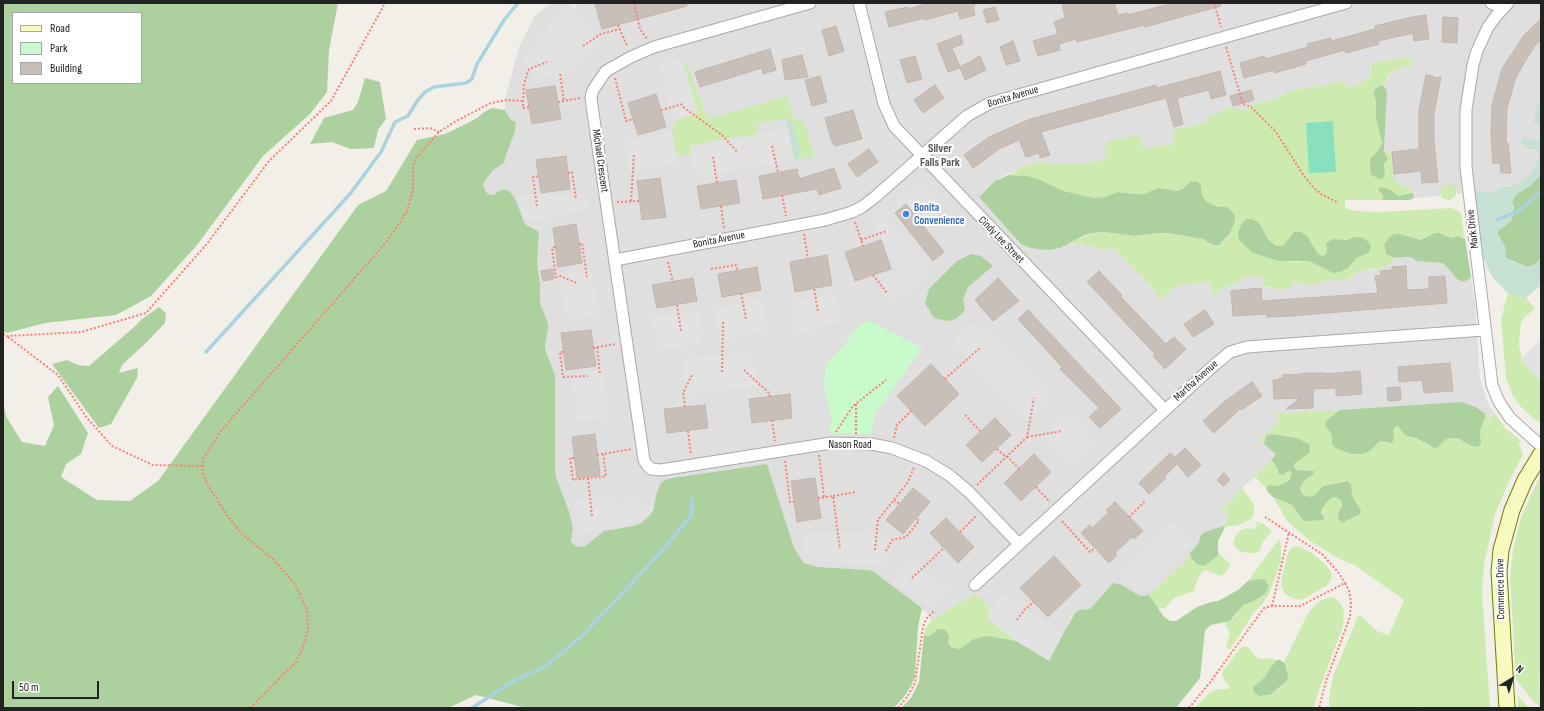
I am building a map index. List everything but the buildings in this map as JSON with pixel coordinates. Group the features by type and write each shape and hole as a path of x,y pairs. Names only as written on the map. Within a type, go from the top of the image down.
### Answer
{"street":[{"path":"592,96 593,90 600,78 613,67 654,47 810,3"},
{"name":"Cindy Lee Street","path":"859,3 888,114 899,134 1165,410"},
{"name":"Bonita Avenue","path":"615,260 824,220 852,212 867,204 967,116 990,103 1346,3"},
{"path":"1491,3 1505,6"},
{"name":"Mark Drive","path":"1505,6 1488,27 1477,51 1469,82 1466,110 1466,167 1490,374 1495,393 1510,418 1541,446"},
{"name":"Michael Crescent","path":"592,96 642,448 644,460 649,467"},
{"name":"Martha Avenue","path":"975,585 1225,355 1240,349 1260,346 1485,330"},
{"name":"Nason Road","path":"649,467 661,470 823,445 856,443 892,448 918,456 943,471 969,492 1019,544"},
{"name":"Commerce Drive","path":"1507,708 1499,572 1501,550 1512,510 1525,480 1541,454"}],"path":[{"path":"7,336 81,332 146,313 206,245 269,161 330,101 385,3"},
{"path":"634,3 640,29 654,47"},
{"path":"1214,3 1243,104 1251,107 1276,132 1304,176 1313,187 1322,194 1339,203"},
{"path":"618,25 631,57"},
{"path":"583,46 601,34 620,29"},
{"path":"529,107 523,108 525,79 529,69 546,62"},
{"path":"613,67 626,121 633,119"},
{"path":"560,74 564,101"},
{"path":"558,102 592,96"},
{"path":"250,708 296,662 302,650 308,630 307,611 299,592 289,577 273,559 250,542 235,527 206,482 202,466 207,452 221,431 388,240 407,211 413,190 412,172 415,160 440,132 456,121 491,103 507,100 523,101"},
{"path":"661,110 683,106 722,135 738,152"},
{"path":"414,129 430,128 440,132"},
{"path":"772,146 778,172"},
{"path":"631,201 634,154"},
{"path":"713,157 717,183"},
{"path":"568,172 572,172 576,199"},
{"path":"537,206 533,177 539,176"},
{"path":"782,196 788,227"},
{"path":"606,203 640,201"},
{"path":"721,206 726,239"},
{"path":"852,212 863,246"},
{"path":"802,224 808,259"},
{"path":"861,240 887,231"},
{"path":"579,244 582,244 587,277"},
{"path":"555,247 552,248 556,277 560,276 577,283"},
{"path":"666,250 673,282"},
{"path":"711,269 736,265 737,270"},
{"path":"873,275 887,294"},
{"path":"814,288 818,312"},
{"path":"741,293 746,319"},
{"path":"677,305 681,331"},
{"path":"722,372 723,322"},
{"path":"3,334 58,375 87,418 112,446 153,465 202,466"},
{"path":"593,348 626,343"},
{"path":"597,347 600,374"},
{"path":"945,379 981,347"},
{"path":"563,352 560,352 563,376 588,376"},
{"path":"744,370 770,394 770,397"},
{"path":"684,407 683,393 692,375"},
{"path":"824,497 823,445 856,403 886,380"},
{"path":"1027,437 1034,398"},
{"path":"856,403 856,443"},
{"path":"892,448 897,425 911,411"},
{"path":"965,414 980,431"},
{"path":"772,420 781,451 790,502 794,502"},
{"path":"688,431 693,465"},
{"path":"969,492 1027,437 1062,431"},
{"path":"597,455 642,448"},
{"path":"997,449 1019,469"},
{"path":"574,458 570,458 573,480 606,476 603,454"},
{"path":"874,550 878,520 908,482 918,456"},
{"path":"588,478 592,516"},
{"path":"1036,487 1090,552 1095,548"},
{"path":"818,498 856,492"},
{"path":"833,496 840,549"},
{"path":"894,500 900,504"},
{"path":"1129,516 1145,501"},
{"path":"960,532 984,508"},
{"path":"1265,517 1322,554 1338,572 1345,583 1351,598 1350,616 1330,671 1319,708"},
{"path":"886,551 892,540 906,537 920,521 916,518"},
{"path":"1272,606 1289,532"},
{"path":"912,578 944,548"},
{"path":"1189,708 1211,681 1264,608 1272,606 1300,606 1345,583"},
{"path":"1017,620 1025,609 1034,602"},
{"path":"898,708 908,697 915,683 923,627 926,619 934,611"}],"shaded area":[{"path":"551,3 570,3 574,8 578,3 1541,3 1541,105 1538,104 1533,123 1541,126 1541,140 1522,140 1522,146 1539,152 1539,158 1530,174 1519,182 1508,187 1502,187 1496,191 1457,194 1457,189 1450,185 1441,189 1440,196 1414,198 1413,191 1395,181 1391,152 1384,151 1387,91 1384,86 1393,71 1410,67 1406,57 1371,63 1370,77 1360,84 1347,88 1344,81 1290,91 1277,98 1255,104 1246,110 1238,110 1208,122 1173,130 1175,146 1170,144 1143,148 1139,135 1106,160 1077,164 1046,164 1041,161 1032,163 999,178 979,197 1020,243 1060,248 1072,242 1077,244 1082,243 1095,246 1105,252 1112,247 1159,295 1161,301 1169,291 1179,285 1210,282 1215,296 1221,289 1242,280 1243,277 1258,276 1263,280 1265,287 1285,289 1292,285 1292,282 1308,285 1325,280 1345,280 1352,277 1359,271 1375,270 1387,265 1390,260 1399,257 1413,258 1416,261 1442,263 1457,279 1467,280 1471,277 1475,305 1480,378 1487,401 1495,414 1489,418 1482,410 1470,405 1276,415 1279,422 1276,454 1223,508 1229,516 1223,526 1205,532 1198,544 1190,553 1190,556 1149,595 1140,596 1117,583 1108,588 1090,609 1082,610 1072,616 1049,661 1016,641 989,619 990,607 978,595 972,595 932,620 922,608 869,570 818,567 804,563 794,548 653,506 650,515 641,523 633,526 612,529 585,546 577,547 571,542 573,529 570,514 556,477 555,375 546,352 545,345 548,330 546,319 540,303 540,283 537,265 539,233 535,229 526,225 516,201 501,190 493,195 488,194 483,184 493,170 504,163 515,132 516,122 511,120 505,110 505,99 519,47 535,16"},
{"path":"569,3 600,42 580,62 567,68 564,81 553,76 535,79 523,59"},
{"path":"682,58 698,113 674,120 658,65"},
{"path":"788,129 794,160 695,177 690,146"},
{"path":"671,131 677,163 638,170 638,173 630,173 625,143"},
{"path":"919,183 944,209 923,226 906,204 900,209 894,202"},
{"path":"586,192 588,209 525,223 517,196 545,193 552,197"},
{"path":"879,209 933,269 892,303 879,285 899,268 869,216"},
{"path":"591,270 599,315 567,320 559,275"},
{"path":"835,293 842,321 802,333 792,327 789,303"},
{"path":"762,299 767,331 719,341 714,309"},
{"path":"699,310 704,343 663,350 658,345 650,318"},
{"path":"967,325 980,326 1051,397 1030,419 951,340"},
{"path":"1541,340 1541,382 1523,362 1522,357"},
{"path":"753,351 757,386 687,395 682,359"},
{"path":"602,369 610,417 577,421 571,374"},
{"path":"1068,414 1095,443 1072,464 1045,434"},
{"path":"613,495 615,504 632,501 652,507 651,510 645,518 638,522 578,534 573,501"},
{"path":"1172,522 1193,543 1141,594 1120,573"},
{"path":"807,533 863,533 893,536 888,566 809,560 802,549"},
{"path":"912,561 948,590 929,608 894,581"},
{"path":"1003,594 1063,634 1049,661 1008,635 987,618"}],"green space":[{"path":"3,3 338,3 329,50 327,92 310,114 263,156 197,245 151,296 116,315 45,323 7,333 3,331"},
{"path":"1407,57 1411,60 1411,66 1393,71 1389,74 1384,86 1380,86 1375,98 1376,119 1382,143 1374,154 1371,175 1381,180 1385,174 1384,164 1388,159 1384,151 1391,152 1395,180 1399,184 1411,189 1413,193 1398,196 1382,187 1378,190 1383,195 1383,200 1345,200 1345,208 1356,211 1380,212 1452,208 1461,214 1465,239 1462,236 1451,238 1444,234 1429,235 1420,240 1400,234 1390,257 1394,258 1385,268 1359,271 1352,277 1345,280 1325,280 1324,283 1308,285 1293,282 1291,288 1276,289 1265,287 1263,280 1259,276 1243,277 1242,280 1221,289 1214,296 1210,282 1179,285 1169,291 1161,301 1157,297 1159,295 1112,247 1105,252 1091,245 1085,247 1082,243 1077,244 1072,242 1092,233 1104,232 1135,236 1168,233 1204,239 1213,245 1225,241 1235,221 1220,205 1215,206 1206,201 1202,195 1202,190 1151,192 1144,194 1118,192 1104,197 1094,198 1064,191 1038,179 1009,175 1024,166 1041,161 1046,164 1077,164 1105,160 1105,142 1140,135 1143,148 1170,144 1175,146 1172,130 1208,122 1207,117 1233,107 1238,110 1246,110 1255,104 1277,98 1290,91 1345,81 1347,88 1360,84 1370,77 1371,63","holes":["1259,223 1268,239 1275,245 1283,246 1286,244 1290,236 1310,242 1318,254 1323,256 1326,254 1326,245 1355,237 1361,256 1357,258 1348,268 1323,268 1309,261 1294,262 1270,258 1253,253"]},
{"path":"683,64 687,64 708,119 787,96 794,120 803,119 815,157 799,159 800,152 796,134 792,124 786,118 756,124 758,134 690,146 691,156 677,156 672,132 674,124 678,119 697,113"},
{"path":"365,78 380,82 386,119 378,130 374,148 350,149 332,142 310,144 324,118 353,110 358,102"},
{"path":"1380,86 1384,86 1387,91 1384,151 1388,159 1384,164 1385,174 1381,180 1371,175 1370,165 1370,159 1382,143 1376,119 1376,103 1374,93 1375,89"},
{"path":"1537,104 1541,105 1541,126 1533,123"},
{"path":"492,108 505,110 511,120 516,122 515,132 504,163 493,170 483,184 485,190 488,194 493,195 501,190 507,190 511,193 526,225 539,233 537,264 540,283 540,303 548,324 545,345 546,352 555,375 555,468 556,477 570,514 573,529 571,542 577,547 585,546 604,531 633,526 641,523 653,510 657,492 661,483 667,479 767,464 794,548 804,563 818,567 869,570 874,572 922,608 918,627 915,677 903,698 894,708 526,708 476,695 448,708 3,708 3,404 7,418 22,442 45,446 54,425 48,397 58,386 88,433 81,454 66,464 61,477 97,500 130,501 158,481 358,205 386,191 417,140 445,134 468,123"},
{"path":"786,118 792,124 796,134 800,152 799,159 794,160"},
{"path":"1333,121 1336,172 1309,173 1306,123"},
{"path":"1522,139 1541,140 1541,174 1531,185 1514,197 1512,203 1514,213 1512,219 1497,233 1505,247 1506,258 1513,262 1527,267 1532,266 1539,261 1541,256 1541,285 1526,298 1508,293 1494,279 1489,271 1481,252 1474,192 1496,191 1502,187 1508,187 1519,182 1530,174 1539,158 1539,152 1528,149 1522,145"},
{"path":"1541,174 1541,256 1539,261 1532,266 1527,267 1506,258 1505,247 1497,233 1499,229 1505,226 1514,208 1512,203 1514,197 1531,185"},
{"path":"1009,175 1027,176 1038,179 1064,191 1094,198 1104,197 1118,192 1144,194 1158,188 1177,191 1183,189 1191,181 1198,182 1201,186 1202,195 1206,201 1215,206 1226,207 1231,210 1235,216 1235,221 1229,235 1219,245 1213,245 1203,239 1168,233 1135,236 1104,232 1085,235 1060,248 1049,250 1027,247 1020,243 979,197 995,181"},
{"path":"1452,184 1457,189 1455,197 1449,200 1442,198 1440,194 1441,189 1444,186"},
{"path":"1380,187 1389,189 1398,196 1413,193 1414,198 1409,200 1383,200 1383,195 1378,190"},
{"path":"1246,219 1252,219 1259,223 1268,239 1275,245 1283,246 1294,232 1301,232 1307,236 1318,254 1323,256 1326,254 1327,250 1326,243 1333,239 1346,240 1361,237 1369,242 1371,247 1368,253 1357,258 1348,268 1340,272 1333,273 1309,261 1279,261 1253,253 1239,240 1238,232"},
{"path":"1435,233 1440,233 1451,238 1459,236 1465,239 1471,277 1464,282 1457,279 1442,263 1416,261 1413,258 1407,257 1394,258 1386,254 1384,244 1391,236 1395,234 1420,240"},
{"path":"971,254 981,256 993,266 968,287 963,300 965,310 956,319 947,321 934,318 925,303 929,289 957,261"},
{"path":"1508,293 1526,298 1535,308 1522,320 1519,344 1522,360 1541,382 1541,423 1534,419 1521,407 1513,396 1506,378 1501,319"},
{"path":"159,307 166,313 165,323 122,365 119,373 138,368 137,378 111,424 99,428 52,364 67,360 78,365 89,366 142,319"},
{"path":"865,322 872,322 922,348 876,413 871,434 830,434 829,428 832,421 824,384 826,364 846,343 853,331"},
{"path":"1461,402 1476,407 1485,413 1480,431 1481,444 1478,447 1453,438 1446,439 1438,447 1434,448 1416,438 1407,436 1399,427 1396,426 1393,431 1394,440 1391,443 1380,441 1370,451 1362,454 1352,454 1335,448 1332,444 1332,435 1325,425 1327,420 1340,410"},
{"path":"1340,410 1327,420 1327,428 1332,435 1332,444 1358,455 1370,451 1380,441 1388,443 1396,426 1399,427 1407,436 1416,438 1429,446 1438,447 1446,439 1453,438 1464,441 1472,446 1481,438 1480,431 1485,413 1489,418 1495,414 1505,428 1521,441 1518,445 1521,448 1523,455 1511,477 1495,514 1484,565 1482,592 1490,708 1424,708 1421,706 1420,708 1329,708 1329,698 1333,676 1358,616 1361,616 1377,631 1389,635 1404,600 1356,566 1336,557 1310,541 1288,522 1273,497 1292,505 1300,516 1316,520 1323,520 1322,509 1328,501 1333,497 1338,498 1341,500 1342,506 1339,511 1346,522 1348,519 1357,516 1355,500 1344,481 1323,486 1315,495 1309,497 1302,494 1300,489 1302,484 1307,478 1313,475 1306,470 1296,470 1293,467 1294,464 1308,454 1297,438 1271,434 1264,439 1264,444 1259,439 1279,422 1276,414"},
{"path":"1271,434 1297,438 1310,445 1308,454 1294,464 1296,470 1314,471 1313,475 1307,478 1302,484 1300,489 1302,494 1309,497 1315,495 1323,486 1347,481 1351,484 1352,495 1361,511 1360,514 1342,523 1338,519 1339,511 1342,506 1341,500 1333,497 1322,509 1321,513 1325,518 1323,520 1304,521 1292,505 1273,497 1266,488 1269,485 1278,486 1283,484 1289,480 1292,473 1290,471 1283,475 1279,474 1276,466 1271,460 1276,454 1264,444 1266,436"},
{"path":"1271,460 1276,466 1279,474 1290,471 1292,473 1288,480 1283,484 1278,486 1269,485 1266,488 1255,477"},
{"path":"1541,475 1541,673 1539,678 1541,708 1531,699 1516,679 1510,577 1513,550 1520,521"},
{"path":"1242,488 1253,503 1254,515 1251,519 1238,525 1225,527 1223,526 1229,516 1223,509"},
{"path":"1254,521 1264,524 1272,531 1263,542 1259,552 1241,552 1236,548 1233,542 1236,535 1241,530 1247,528 1255,529 1257,525"},
{"path":"1223,526 1225,527 1218,541 1218,556 1204,566 1197,564 1191,558 1190,553 1198,544 1201,535 1205,532"},
{"path":"1279,539 1281,544 1281,561 1269,594 1253,614 1231,648 1228,649 1226,647 1230,633 1224,623 1234,618 1243,604 1254,601 1265,594 1260,579 1248,581"},
{"path":"1298,546 1312,553 1324,563 1332,575 1331,580 1327,585 1304,599 1297,600 1288,596 1284,592 1281,585 1288,552 1293,547"},
{"path":"1218,552 1231,565 1224,574 1219,576 1206,570 1202,572 1198,578 1194,591 1174,598 1165,608 1158,609 1149,595 1190,556 1204,566 1218,556"},
{"path":"1260,579 1265,580 1269,586 1265,594 1254,601 1243,605 1230,621 1211,625 1205,630 1200,678 1176,708 901,708 911,698 919,682 924,634 925,636 929,636 938,629 944,629 949,636 948,643 951,647 960,649 972,640 988,636 1016,641 1048,660 1075,613 1079,610 1090,609 1113,583 1120,584 1140,596 1149,595 1164,617 1170,621 1176,621 1197,607 1218,601 1238,590 1248,581"},
{"path":"972,595 980,596 990,608 988,618 1016,641 988,636 960,649 951,647 948,643 949,636 934,632 929,636 925,636 924,634 926,627 932,620"},
{"path":"1333,597 1341,604 1344,611 1343,626 1314,708 1194,708 1209,693 1216,689 1228,689 1230,686 1225,682 1222,675 1223,671 1240,648 1245,646 1249,648 1256,657 1261,659 1270,658 1277,660 1264,678 1254,686 1253,690 1264,697 1270,695 1282,686 1287,670 1285,660 1307,615 1320,601"},
{"path":"1277,660 1285,663 1288,676 1287,681 1270,695 1259,696 1253,690 1254,686 1264,678"},
{"path":"1518,696 1523,701 1529,708 1518,708"}],"waterway":[{"path":"206,352 350,194 381,152 395,122 408,116 417,101 425,92 434,87 466,83 472,79 477,64 504,20 518,3"},
{"path":"1497,220 1520,210 1541,192"},
{"path":"472,708 515,680 545,667 582,636 659,554 691,516 692,498"}],"place":[{"name":"Bonita Convenience","path":"906,214"}],"district":[{"name":"Silver Falls Park","path":"940,156"}]}
